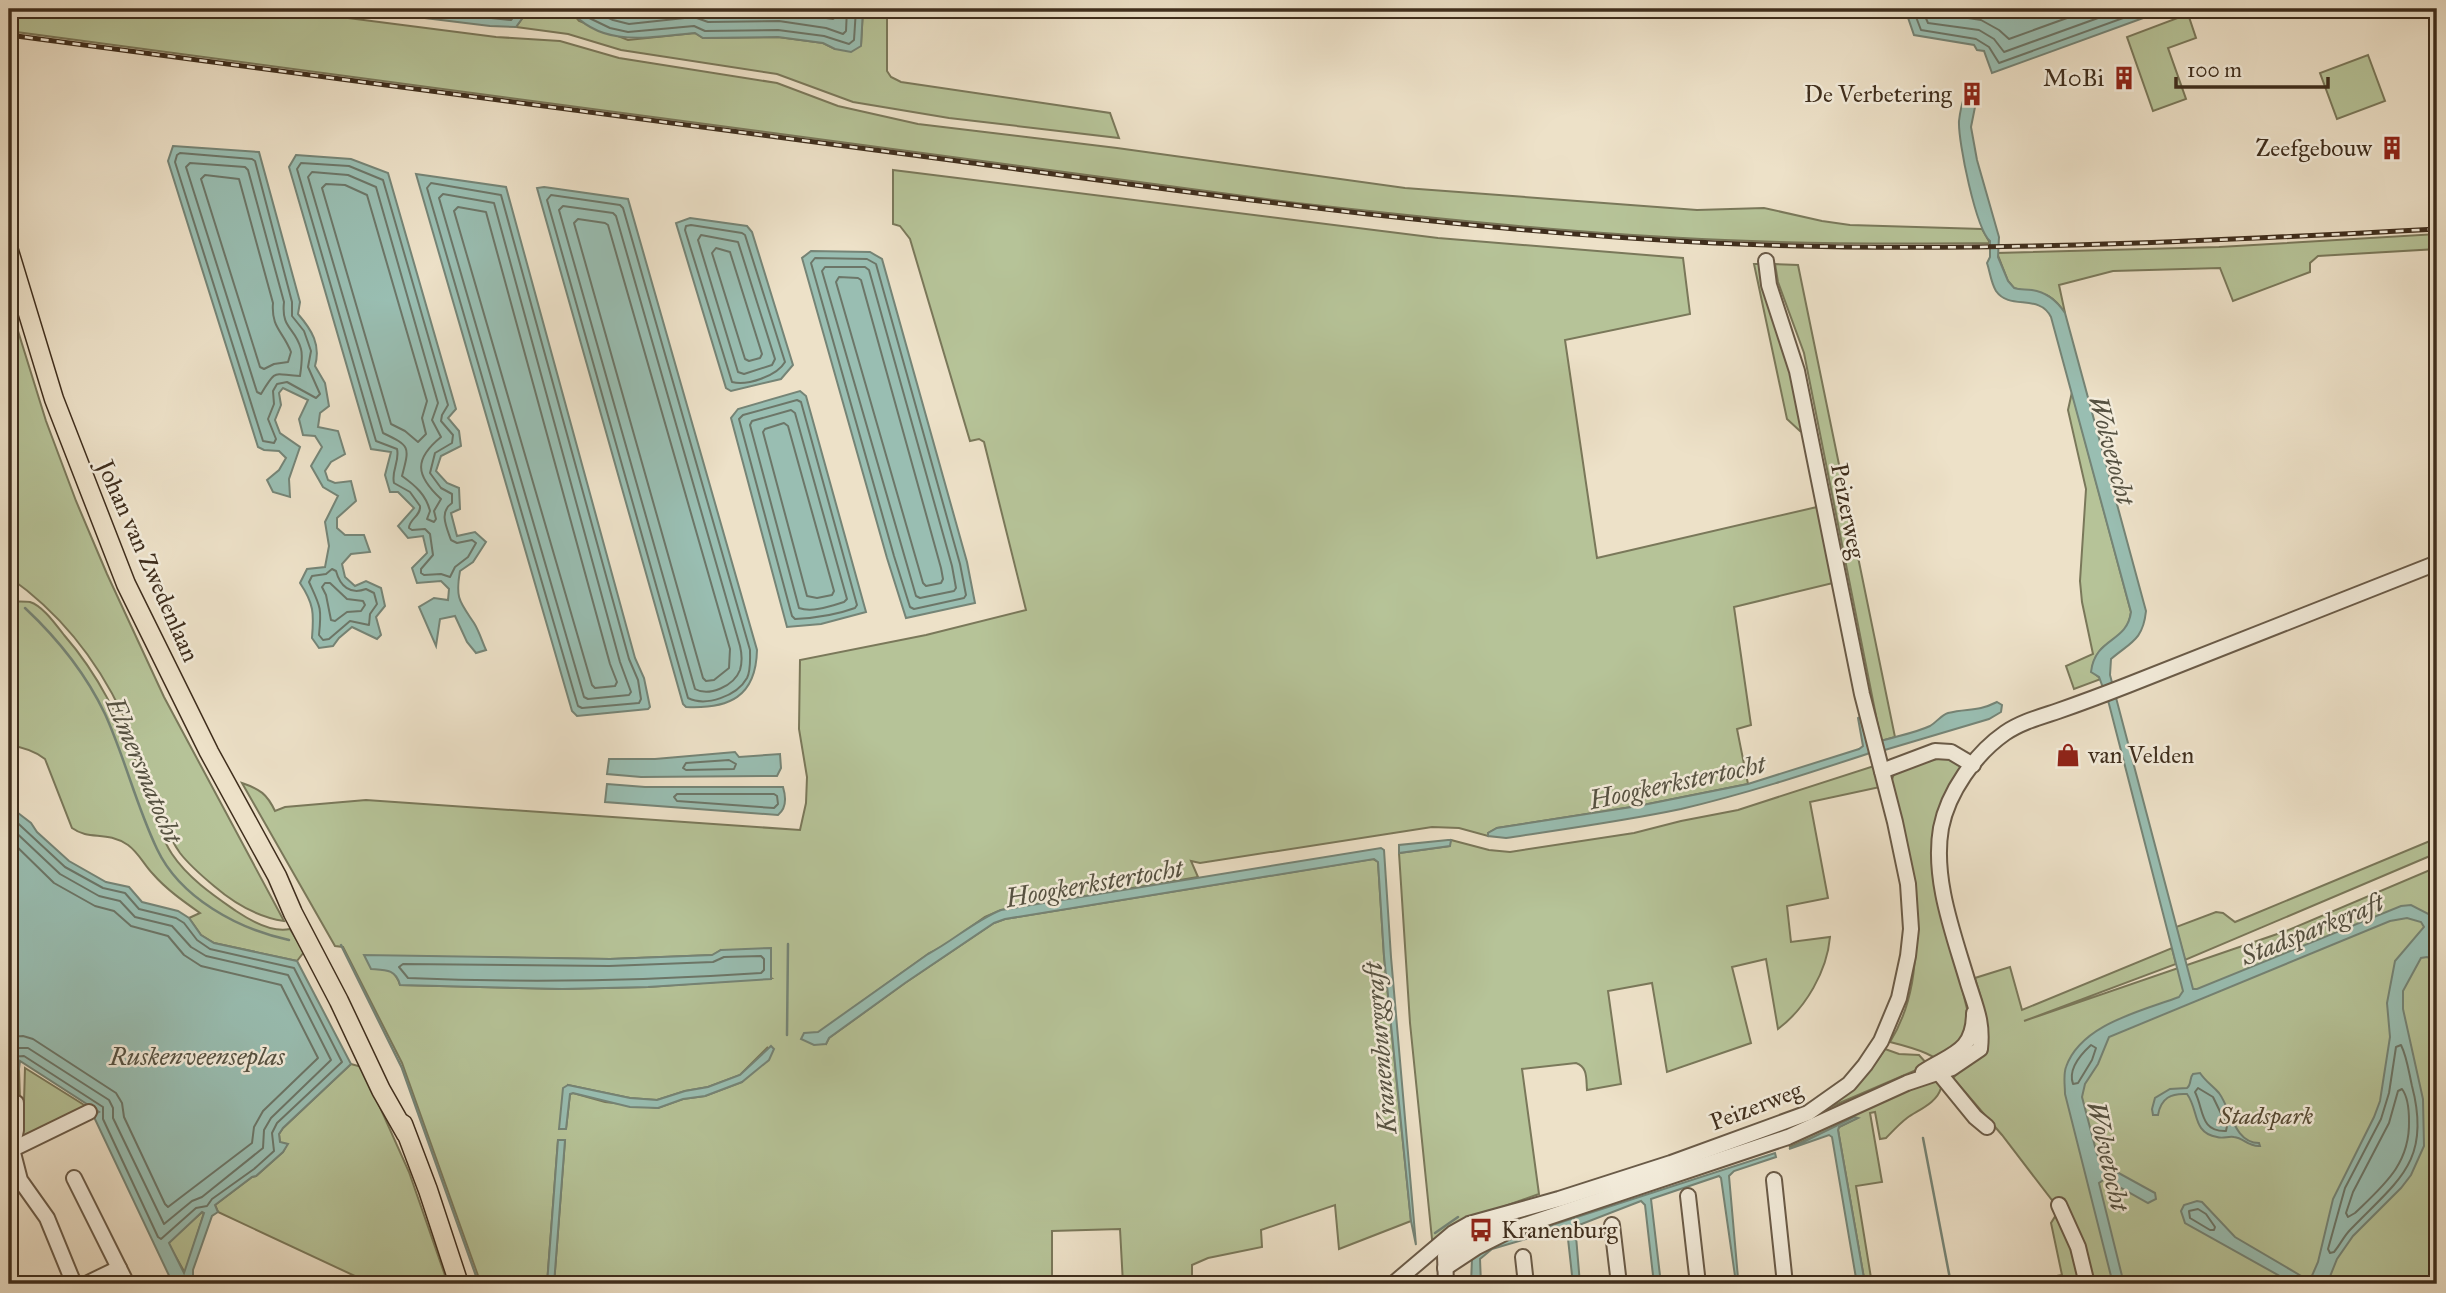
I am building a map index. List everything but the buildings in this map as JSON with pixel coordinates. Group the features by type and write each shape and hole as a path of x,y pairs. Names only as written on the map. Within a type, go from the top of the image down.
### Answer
{"main road":[{"name":"Johan van Zwedenlaan","path":"9,251 54,399 126,584 209,752 277,876 381,1090 406,1135 428,1190 459,1284"}],"street":[{"name":"Peizerweg","path":"1446,1284 1445,1262 1460,1242 1474,1235 1513,1229 1561,1206 1808,1113 1849,1084 1866,1065 1881,1041 1899,998 1911,929 1908,884 1882,771 1874,748 1797,371 1769,285 1766,261"},
{"name":"Peizerweg","path":"1393,1284 1461,1228 1561,1206 1788,1137 1936,1069 1961,1063 1980,1049 1981,1024 1950,917 1940,862 1941,829 1959,785 1973,765 2000,737 2017,726 2437,563"},
{"path":"1882,771 1935,751 1951,752 1973,765"},
{"path":"1936,1069 1969,1110 1987,1127"},
{"path":"9,1101 16,1103 16,1130 11,1150 20,1180 47,1218 74,1284"},
{"path":"11,1150 89,1112"},
{"path":"74,1178 127,1284"},
{"path":"1774,1180 1785,1284"},
{"path":"1688,1196 1698,1284"},
{"path":"2059,1205 2078,1247 2087,1284"},
{"path":"1612,1225 1619,1284"},
{"path":"1523,1257 1526,1284"},
{"path":"86,1284 119,1268"}],"green space":[{"path":"9,9 278,9 496,37 560,41 619,58 777,83 838,106 918,124 1117,148 1405,188 1697,210 1764,208 1850,225 1982,229 1990,243 1824,243 1618,234 1297,203 9,31"},
{"path":"529,9 569,9 579,21 628,40 695,33 703,38 778,37 823,43 835,49 861,45 863,9 887,9 887,71 891,77 901,82 1110,113 1119,138 949,118 853,102 777,74 621,50 568,34 516,27"},
{"path":"2188,14 2196,38 2168,48 2186,99 2153,111 2127,37"},
{"path":"2368,55 2385,101 2337,119 2320,73"},
{"path":"893,170 1438,238 1683,258 1690,314 1565,340 1597,558 1817,507 1833,583 1734,607 1751,725 1737,729 1748,784 1638,806 1497,828 1488,833 1488,836 1459,828 1432,827 1200,863 1191,861 1198,877 1001,910 985,917 928,954 818,1033 813,1033 826,1044 829,1038 905,983 994,923 1005,919 1373,859 1378,862 1384,956 1411,1221 1339,1249 1335,1205 1261,1230 1262,1247 1208,1258 1192,1265 1192,1284 1123,1284 1120,1229 1052,1231 1052,1280 1029,1281 1028,1284 554,1284 565,1140 558,1140 547,1284 481,1284 402,1063 343,947 335,946 242,783 262,793 275,811 285,807 366,800 800,830 806,803 807,777 799,729 800,660 926,635 1026,610 984,442 979,439 970,441 910,239 900,226 893,224","holes":["721,950 771,978 648,987 562,989 400,985 391,971 365,956 610,959 713,955","768,1047 742,1082 705,1096 683,1099 658,1108 605,1102 570,1094 566,1129 568,1085 630,1098 657,1100 708,1087 740,1075"]},
{"path":"2437,234 2437,249 2318,256 2310,263 2310,272 2233,301 2220,268 2113,271 2059,285 2065,313 2047,295 2014,288 2008,281 1997,253 2219,247"},
{"path":"1754,264 1765,264 1804,426 1800,431 1787,419"},
{"path":"1775,264 1798,265 1895,737 1881,741 1804,353 1778,282"},
{"path":"9,302 46,421 107,574 164,697 284,921 256,913 238,904 201,875 180,853 164,823 129,728 101,675 89,656 60,622 9,577"},
{"path":"2072,392 2131,612 2124,631 2103,647 2094,661 2093,672 2101,679 2074,689 2066,666 2093,654 2080,581 2086,489 2068,410"},
{"path":"9,601 30,602 40,607 88,666 117,716 162,834 178,863 201,886 242,915 269,928 290,929 304,952 297,961 214,943 201,935 189,918 200,913 163,885 128,845 120,840 85,834 72,828 45,759 28,749 9,745"},
{"name":"Stadspark","path":"1947,758 1962,766 1949,789 1940,814 1932,867 1970,1021 1982,1001 1975,978 2010,967 2022,1010 2172,948 2176,964 2024,1021 2286,931 2437,867 2437,1284 2084,1284 2071,1225 2002,1135 1953,1078 1956,1075 1934,1057 1890,1042 1904,1012 1912,980 1915,948 1910,882 1890,785 1894,774 1929,760"},
{"path":"1874,766 1880,787 1810,802 1828,898 1787,906 1791,942 1830,937 1820,976 1798,1011 1778,1029 1766,959 1732,967 1751,1043 1667,1072 1652,983 1608,991 1621,1084 1587,1090 1584,1070 1576,1063 1522,1069 1539,1194 1454,1224 1432,1239 1410,1023 1399,853 1449,846 1451,840 1489,850 1510,852 1634,833 1738,810"},
{"path":"2437,838 2437,853 2185,960 2176,927 2216,912 2223,913 2235,922"},
{"path":"1885,1049 1899,1054 1919,1055 1928,1065 1821,1111 1857,1084"},
{"path":"9,1062 19,1069 20,1101 9,1098"},
{"path":"351,1064 362,1067 409,1172 448,1284 372,1284 218,1212 215,1205 256,1176 283,1152 287,1144 280,1143 279,1134 283,1128"},
{"path":"25,1068 89,1108 23,1136"},
{"path":"1925,1080 1936,1080 1941,1088 1939,1093 1886,1138 1880,1139 1875,1112 1870,1113 1882,1182 1856,1186 1872,1284 1865,1284 1838,1130 1857,1118 1790,1147 1788,1142"},
{"path":"204,1213 185,1273 168,1243"},
{"path":"2056,1215 2070,1247 2080,1284 2014,1284 2062,1275 2051,1223"}],"water":[{"path":"351,9 529,9 516,27"},
{"path":"569,9 863,9 861,46 851,52 823,43 778,37 703,38 695,33 628,38 596,30 582,22"},
{"path":"1905,9 2168,9 1992,73 1984,51 1977,50 1974,45 1914,35"},
{"path":"1965,95 1977,97 1971,127 1977,160 1999,237 1998,257 2008,281 2014,288 2042,293 2055,301 2065,313 2146,611 2139,634 2111,659 2110,675 2193,989 2401,906 2411,905 2437,916 2437,940 2431,948 2437,952 2437,961 2421,958 2403,991 2403,1009 2423,1099 2424,1146 2411,1175 2401,1188 2353,1236 2337,1259 2327,1284 2294,1284 2185,1223 2181,1211 2184,1205 2202,1202 2235,1237 2303,1277 2311,1278 2318,1262 2333,1199 2380,1101 2390,1037 2387,1003 2395,961 2424,927 2421,922 2407,918 2390,921 2109,1037 2098,1064 2085,1084 2082,1097 2097,1154 2104,1165 2155,1193 2156,1199 2148,1203 2105,1179 2099,1183 2124,1284 2113,1284 2065,1094 2065,1070 2074,1052 2099,1030 2114,1021 2179,997 2183,991 2109,704 2099,677 2091,672 2098,652 2124,630 2131,612 2051,317 2039,306 2002,297 1992,281 1987,263 1990,257 1990,241 1979,220 1961,147 1959,121"},
{"path":"173,146 259,152 300,302 298,314 314,338 317,351 315,366 325,383 329,406 320,413 318,427 338,431 345,454 331,462 325,471 328,480 335,483 351,481 356,501 337,518 337,528 345,535 364,535 370,552 351,554 342,564 345,577 355,586 366,581 381,588 385,606 376,617 381,635 377,639 352,627 333,646 319,648 312,638 312,609 300,583 307,569 325,567 329,546 325,522 338,496 323,487 311,466 322,447 315,436 303,435 299,419 308,400 283,388 279,393 281,405 275,420 280,433 300,447 289,479 290,497 273,492 267,480 279,470 286,458 279,451 258,447 168,161"},
{"path":"296,155 351,159 388,173 456,409 448,418 459,431 461,446 441,456 436,471 447,483 459,488 460,509 451,513 457,536 475,532 486,542 473,562 460,571 458,588 462,605 476,626 486,650 476,653 467,642 455,616 440,619 436,646 419,607 434,598 448,600 449,589 441,581 417,583 412,568 427,553 423,536 408,538 398,526 414,508 398,492 390,492 385,475 391,452 371,449 289,167"},
{"path":"416,174 506,187 635,658 644,678 650,707 648,709 577,716 572,711"},
{"path":"537,188 628,199 757,650 752,679 737,697 727,702 701,707 686,707 683,704"},
{"path":"690,218 747,226 752,232 793,365 781,379 731,391 726,388 676,223"},
{"path":"811,251 870,252 882,259 967,562 975,603 906,618 802,258"},
{"path":"800,391 806,396 866,612 821,624 787,627 731,418 738,409"},
{"path":"1997,702 2002,705 2001,712 1989,719 1878,752 1881,741 1930,726 1948,713 1978,709"},
{"path":"1860,717 1871,752 1821,769 1681,809 1506,838 1488,836 1488,833 1497,828 1638,806 1748,784 1859,749 1863,746"},
{"path":"735,752 739,757 780,754 781,768 777,776 641,777 607,774 609,759 655,759"},
{"path":"607,784 645,787 783,787 785,802 778,815 605,802"},
{"name":"Ruskenveenseplas","path":"9,806 31,823 37,832 69,861 106,882 129,887 142,902 178,911 189,918 201,935 214,943 297,961 351,1064 283,1128 279,1134 280,1142 288,1144 283,1152 256,1176 215,1205 218,1212 212,1216 193,1270 196,1281 193,1284 173,1284 93,1115 99,1112 20,1061 19,1069 9,1062","holes":["204,1213 184,1273 169,1243"]},
{"path":"1451,840 1450,846 1399,853 1399,845"},
{"path":"1381,848 1384,850 1416,1245 1411,1221 1384,956 1378,862 1374,859 1005,919 994,923 905,983 829,1038 826,1044 814,1045 801,1039 804,1033 818,1032 928,954 1001,910"},
{"path":"771,948 771,979 648,987 562,989 400,985 393,973 371,969 364,955 610,959 712,955 721,950"},
{"path":"771,1046 774,1049 769,1060 742,1082 705,1096 683,1099 658,1108 630,1107 570,1094 566,1129 559,1129 563,1088 568,1085 630,1098 657,1100 708,1087 740,1075"},
{"path":"2200,1073 2219,1093 2239,1131 2260,1146 2237,1138 2209,1135 2203,1131 2187,1094 2176,1094 2168,1098 2162,1104 2158,1115 2153,1115 2155,1098 2170,1089 2187,1088 2193,1074"},
{"path":"1854,1117 1858,1118 1838,1130 1865,1284 1857,1284 1832,1137 1829,1135 1789,1149"},
{"path":"558,1140 565,1140 554,1284 547,1284"},
{"path":"1775,1153 1776,1157 1734,1171 1729,1176 1738,1278 1735,1276 1719,1176 1651,1199 1661,1284 1654,1284 1645,1205 1641,1201 1579,1225 1576,1236 1580,1284 1573,1284 1567,1230 1563,1228 1492,1249 1480,1259 1481,1284 1471,1284 1472,1258 1497,1243"}],"waterway":[{"name":"Elmersmatocht","path":"25,608 70,657 97,699 157,849 167,867 212,909 250,928 289,940"},
{"path":"787,1035 788,944"},
{"name":"Elmersmatocht","path":"341,945 402,1068 479,1284"},
{"path":"1923,1138 1951,1284"},
{"name":"Kranenburggraft","path":"1435,1233 1458,1217"}],"railway":[{"path":"9,35 1241,199 1524,230 1714,243 1985,247 2166,242 2437,229"}],"place":[{"name":"M0Bi","path":"2124,78"},
{"name":"De Verbetering","path":"1972,94"},
{"name":"Zeefgebouw","path":"2392,148"},
{"name":"van Velden","path":"2068,755"},
{"name":"Kranenburg","path":"1481,1230"}],"water label":[{"name":"Wolvetocht","path":"2112,450"},
{"name":"Hoogkerkstertocht","path":"1677,782"},
{"name":"Hoogkerkstertocht","path":"1094,883"},
{"name":"Stadsparkgraft","path":"2312,929"},
{"name":"Wolvetocht","path":"2108,1156"}]}
